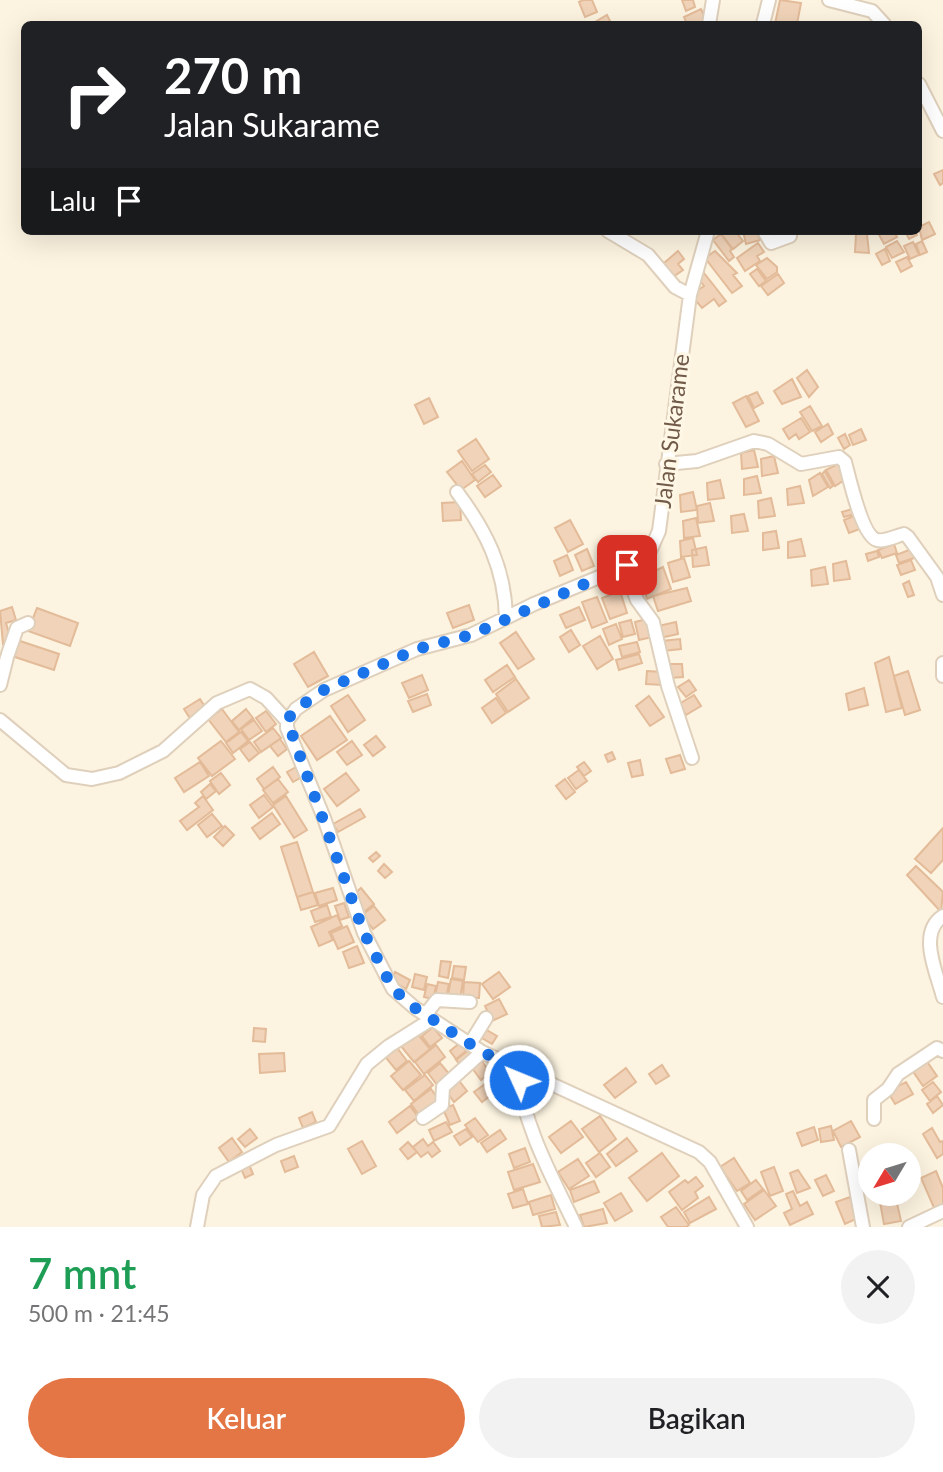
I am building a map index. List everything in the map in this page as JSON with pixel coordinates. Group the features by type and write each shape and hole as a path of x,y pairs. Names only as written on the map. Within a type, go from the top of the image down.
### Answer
{"street":[{"path":"710,21 713,0"},
{"path":"764,21 769,0"},
{"path":"829,0 872,11 879,21"},
{"path":"922,90 943,131"},
{"path":"615,235 648,255 675,287 690,295"},
{"name":"Jalan Sukarame","path":"287,720 296,709 324,690 417,649 471,635 646,555 657,537 690,295 707,235"},
{"path":"766,235 771,243 790,236"},
{"path":"666,464 697,461 754,441 768,444 801,464 839,457 845,462 864,527 872,539 879,541 904,534 908,537 937,578 943,595"},
{"path":"457,492 472,512 500,566 506,618"},
{"path":"624,566 638,602 653,622 668,686 692,758"},
{"path":"0,685 17,628 29,622"},
{"path":"943,663 943,676"},
{"path":"0,720 66,775 92,779 119,773 163,751 209,709 237,693 250,689 257,692 287,720 344,882 377,962 393,989 428,1017 482,1052 699,1152 710,1162 747,1227"},
{"path":"943,916 930,930 930,943 943,997"},
{"path":"197,1227 203,1195 216,1176 276,1145 330,1126 367,1064 428,1017 437,1000 470,1002"},
{"path":"470,1044 486,1018"},
{"path":"874,1119 874,1100 888,1089 895,1076 936,1049 943,1051"},
{"path":"422,1118 442,1105 441,1089 482,1052"},
{"path":"517,1069 530,1120 551,1180 576,1227"},
{"path":"849,1150 863,1227"},
{"path":"909,1227 943,1211"}],"building":[{"path":"592,0 597,12 585,17 579,2"},
{"path":"682,0 693,0 695,7 686,11"},
{"path":"780,0 801,3 798,21 776,21"},
{"path":"701,9 707,21 686,21 684,17"},
{"path":"607,15 610,21 597,21"},
{"path":"943,170 943,183 940,185 934,174"},
{"path":"929,222 935,234 922,240 922,226"},
{"path":"722,235 738,235 743,241 733,249"},
{"path":"722,235 732,249 730,251 734,257 729,261 713,240"},
{"path":"744,235 758,235 760,240 746,244"},
{"path":"856,235 867,235 869,253 855,252"},
{"path":"879,235 896,235 897,237 884,244"},
{"path":"897,241 904,252 892,258 886,247"},
{"path":"922,241 927,252 920,255 916,244"},
{"path":"913,242 919,255 910,259 904,246"},
{"path":"758,243 764,252 757,256 760,261 745,271 737,258"},
{"path":"885,249 890,261 882,265 876,254"},
{"path":"678,251 684,259 678,264 683,270 673,277 663,264"},
{"path":"715,251 737,273 733,275 742,286 732,293 705,258"},
{"path":"907,257 912,266 901,272 896,262"},
{"path":"767,258 777,267 777,272 767,279 756,265"},
{"path":"757,269 766,281 759,286 750,274"},
{"path":"704,273 726,301 719,306 714,299 702,308 691,295 704,286 698,278"},
{"path":"778,274 784,283 768,295 761,286"},
{"path":"807,370 818,387 809,397 797,378"},
{"path":"792,379 801,397 782,404 774,391"},
{"path":"757,392 763,403 754,408 748,396"},
{"path":"746,396 759,421 746,427 733,403"},
{"path":"429,398 438,417 424,424 415,405"},
{"path":"810,406 822,426 812,431 800,412"},
{"path":"801,418 810,432 799,439 796,434 789,439 783,429"},
{"path":"828,424 833,434 821,442 815,432"},
{"path":"861,429 866,440 853,445 849,435"},
{"path":"845,434 850,445 844,449 838,438"},
{"path":"476,439 489,459 472,471 458,451"},
{"path":"754,450 758,467 742,469 741,453"},
{"path":"774,456 778,473 762,476 761,459"},
{"path":"462,461 475,480 461,490 447,472"},
{"path":"838,464 846,479 835,486 826,470"},
{"path":"485,465 491,472 478,482 472,474"},
{"path":"825,471 833,486 830,488 822,474"},
{"path":"820,473 828,487 813,496 809,480"},
{"path":"493,475 501,486 485,497 477,486"},
{"path":"757,476 761,493 744,495 744,479"},
{"path":"720,480 724,498 708,500 707,483"},
{"path":"800,486 804,503 788,505 787,489"},
{"path":"693,492 697,510 681,512 680,495"},
{"path":"771,498 775,516 759,518 758,501"},
{"path":"460,502 461,520 443,521 442,503"},
{"path":"710,503 714,521 698,523 697,506"},
{"path":"856,508 858,513 844,517 842,512"},
{"path":"744,514 748,531 732,533 731,516"},
{"path":"854,516 860,529 849,533 844,520"},
{"path":"696,518 700,536 684,538 683,521"},
{"path":"570,520 583,544 568,552 555,528"},
{"path":"776,531 779,548 763,550 763,533"},
{"path":"693,538 697,555 681,557 680,541"},
{"path":"801,539 805,556 788,558 788,542"},
{"path":"894,544 897,553 882,558 878,550"},
{"path":"706,547 709,565 693,567 692,550"},
{"path":"914,548 917,557 899,563 896,555"},
{"path":"587,549 594,566 582,571 575,555"},
{"path":"877,551 879,557 868,561 866,554"},
{"path":"567,555 573,570 560,576 554,561"},
{"path":"684,558 690,577 673,582 668,563"},
{"path":"911,560 915,570 901,575 897,565"},
{"path":"846,561 850,579 834,581 833,564"},
{"path":"663,567 671,589 647,599 641,578"},
{"path":"825,567 828,584 812,586 811,570"},
{"path":"909,581 914,595 908,597 903,584"},
{"path":"687,588 691,601 658,611 653,596"},
{"path":"620,591 627,613 610,619 602,598"},
{"path":"597,597 607,622 592,628 582,602"},
{"path":"469,605 474,620 453,628 447,613"},
{"path":"12,607 16,620 6,623 11,641 3,644 0,611"},
{"path":"579,607 585,620 566,628 560,615"},
{"path":"37,608 78,623 70,646 28,631"},
{"path":"647,619 652,637 639,640 635,622"},
{"path":"631,620 635,634 623,637 619,623"},
{"path":"676,622 678,634 660,638 658,626"},
{"path":"616,624 622,639 609,645 603,629"},
{"path":"571,630 580,645 569,652 560,637"},
{"path":"516,632 534,659 518,669 500,643"},
{"path":"600,636 613,659 597,669 583,646"},
{"path":"680,639 681,649 663,651 662,641"},
{"path":"17,640 59,654 54,670 12,656"},
{"path":"637,642 640,652 622,657 619,646"},
{"path":"314,652 328,676 308,687 294,664"},
{"path":"639,654 642,663 619,670 616,660"},
{"path":"889,657 902,708 886,712 875,663"},
{"path":"669,664 682,664 683,677 670,678"},
{"path":"507,665 515,677 493,692 485,680"},
{"path":"647,671 663,672 663,685 646,684"},
{"path":"908,671 920,710 905,715 894,676"},
{"path":"422,675 428,690 409,698 402,683"},
{"path":"516,679 529,698 508,712 496,694"},
{"path":"689,680 696,690 686,697 678,687"},
{"path":"864,688 868,705 849,710 846,694"},
{"path":"427,694 431,705 413,712 408,701"},
{"path":"348,695 365,720 348,732 331,706"},
{"path":"694,695 701,706 686,715 679,704"},
{"path":"649,696 664,717 650,726 636,706"},
{"path":"496,698 506,713 492,723 482,708"},
{"path":"200,699 207,710 191,720 184,709"},
{"path":"222,709 239,732 226,742 208,719"},
{"path":"246,709 253,718 239,730 232,721"},
{"path":"266,711 276,724 266,732 256,718"},
{"path":"330,716 347,740 317,760 301,736"},
{"path":"254,720 262,731 249,740 241,729"},
{"path":"273,728 281,738 261,752 254,742"},
{"path":"241,732 248,741 233,753 226,743"},
{"path":"376,736 385,747 373,756 364,745"},
{"path":"280,739 287,749 278,756 270,746"},
{"path":"221,741 235,759 212,776 198,758"},
{"path":"352,741 362,755 347,765 337,752"},
{"path":"250,742 259,753 249,761 240,749"},
{"path":"612,752 615,759 608,762 605,755"},
{"path":"680,755 685,769 671,773 666,759"},
{"path":"640,760 643,775 632,777 628,763"},
{"path":"200,762 209,776 184,792 175,778"},
{"path":"584,762 591,771 584,776 577,767"},
{"path":"273,767 280,777 264,789 257,779"},
{"path":"296,767 302,777 293,782 287,772"},
{"path":"579,770 587,781 576,789 568,778"},
{"path":"221,773 230,785 219,794 210,781"},
{"path":"346,773 359,790 337,806 324,789"},
{"path":"278,779 288,792 273,803 263,790"},
{"path":"565,779 575,792 566,799 556,786"},
{"path":"210,784 216,791 206,799 201,792"},
{"path":"264,795 273,807 259,818 250,805"},
{"path":"203,796 213,810 187,830 180,821 199,807 195,803"},
{"path":"286,796 307,830 294,838 273,805"},
{"path":"360,809 365,817 338,832 333,824"},
{"path":"272,813 280,824 260,839 252,828"},
{"path":"212,814 222,826 207,837 198,825"},
{"path":"225,826 234,835 223,846 214,837"},
{"path":"943,828 943,860 931,873 915,859"},
{"path":"297,842 313,892 297,897 281,847"},
{"path":"376,852 380,856 373,862 369,858"},
{"path":"384,864 392,872 385,878 378,871"},
{"path":"916,866 943,892 941,912 907,875"},
{"path":"333,888 337,900 319,906 315,893"},
{"path":"361,888 374,904 364,912 352,896"},
{"path":"313,892 318,905 301,910 297,897"},
{"path":"344,903 349,917 340,920 335,906"},
{"path":"327,905 331,917 315,922 311,911"},
{"path":"374,906 385,920 373,929 362,915"},
{"path":"337,915 342,926 329,932 333,940 319,946 311,927"},
{"path":"347,926 354,942 338,949 331,933"},
{"path":"357,946 364,963 349,968 343,952"},
{"path":"441,961 451,962 448,978 439,976"},
{"path":"454,966 466,967 464,980 452,978"},
{"path":"395,972 410,980 406,989 391,981"},
{"path":"499,972 510,987 493,999 482,984"},
{"path":"415,974 427,977 424,990 412,987"},
{"path":"451,979 463,981 460,998 448,995"},
{"path":"438,982 449,984 446,998 435,996"},
{"path":"464,982 480,983 479,998 463,997"},
{"path":"427,984 436,986 433,999 424,997"},
{"path":"499,999 507,1014 492,1021 485,1006"},
{"path":"433,1027 442,1038 430,1047 422,1036"},
{"path":"254,1028 266,1029 265,1042 253,1041"},
{"path":"485,1029 497,1036 492,1044 480,1037"},
{"path":"416,1032 430,1049 414,1062 400,1045"},
{"path":"460,1043 466,1051 456,1059 450,1051"},
{"path":"395,1045 407,1061 396,1070 383,1054"},
{"path":"436,1045 445,1057 424,1074 415,1062"},
{"path":"470,1049 476,1058 463,1068 456,1060"},
{"path":"284,1053 285,1071 260,1073 259,1054"},
{"path":"926,1060 937,1076 923,1086 912,1070"},
{"path":"409,1061 421,1075 403,1090 391,1076"},
{"path":"482,1061 490,1073 481,1080 472,1068"},
{"path":"440,1063 451,1076 438,1086 428,1073"},
{"path":"662,1065 669,1076 656,1084 649,1074"},
{"path":"626,1068 636,1082 615,1098 604,1085"},
{"path":"425,1075 433,1085 414,1101 405,1090"},
{"path":"457,1078 467,1091 454,1102 444,1088"},
{"path":"488,1082 495,1092 482,1102 474,1092"},
{"path":"906,1082 913,1094 895,1104 888,1092"},
{"path":"933,1082 941,1092 930,1101 922,1090"},
{"path":"431,1089 439,1100 419,1115 411,1104"},
{"path":"937,1096 943,1105 933,1113 927,1104"},
{"path":"453,1105 460,1121 450,1125 443,1109"},
{"path":"410,1106 418,1117 397,1133 389,1122"},
{"path":"312,1112 316,1122 303,1128 299,1118"},
{"path":"600,1116 616,1139 599,1152 582,1129"},
{"path":"475,1118 488,1135 478,1142 465,1125"},
{"path":"571,1121 583,1137 561,1153 549,1137"},
{"path":"851,1121 860,1137 841,1147 833,1131"},
{"path":"446,1122 452,1132 434,1141 429,1130"},
{"path":"831,1126 834,1140 821,1142 819,1129"},
{"path":"814,1127 818,1140 802,1146 797,1133"},
{"path":"932,1128 940,1142 943,1141 943,1154 937,1158 923,1134"},
{"path":"250,1129 257,1138 245,1147 238,1139"},
{"path":"466,1129 472,1137 460,1145 454,1136"},
{"path":"500,1130 506,1139 487,1152 481,1143"},
{"path":"232,1138 242,1152 229,1162 219,1148"},
{"path":"627,1138 637,1151 616,1166 607,1154"},
{"path":"423,1139 428,1146 433,1142 440,1151 432,1157 428,1152 421,1157 413,1147"},
{"path":"362,1141 376,1166 362,1174 348,1149"},
{"path":"408,1142 417,1152 408,1159 400,1149"},
{"path":"525,1148 530,1162 514,1168 509,1154"},
{"path":"600,1153 610,1167 596,1177 586,1163"},
{"path":"662,1153 679,1176 647,1201 629,1178"},
{"path":"294,1156 298,1167 285,1172 281,1161"},
{"path":"734,1158 750,1183 737,1191 720,1167"},
{"path":"578,1159 589,1176 569,1189 558,1172"},
{"path":"248,1162 253,1174 245,1178 240,1166"},
{"path":"533,1164 540,1182 514,1190 508,1172"},
{"path":"774,1167 783,1191 770,1196 761,1172"},
{"path":"798,1170 810,1188 797,1193 790,1173"},
{"path":"936,1171 943,1188 943,1206 935,1210 921,1178"},
{"path":"826,1175 834,1191 823,1196 815,1180"},
{"path":"696,1177 703,1186 695,1192 698,1198 682,1210 669,1192 685,1180 688,1183"},
{"path":"756,1180 763,1189 747,1200 741,1191"},
{"path":"594,1181 599,1192 574,1202 570,1190"},
{"path":"523,1189 528,1204 513,1208 508,1194"},
{"path":"764,1190 776,1206 755,1220 744,1204"},
{"path":"793,1191 800,1206 807,1202 813,1214 790,1225 784,1213 792,1209 786,1194"},
{"path":"621,1193 632,1211 615,1221 604,1203"},
{"path":"551,1195 555,1209 533,1215 529,1202"},
{"path":"709,1197 716,1209 690,1223 684,1212"},
{"path":"850,1197 858,1218 845,1224 836,1202"},
{"path":"881,1206 898,1206 901,1221 884,1224"},
{"path":"676,1207 689,1225 686,1227 668,1227 661,1217"},
{"path":"603,1209 607,1223 584,1227 580,1215"},
{"path":"556,1212 560,1225 542,1227 539,1216"}],"route":[{"path":"519,1080 517,1069 481,1051 415,1008 393,989 364,933 287,720 296,709 324,690 417,649 471,635 534,604 572,591 627,565"}]}
